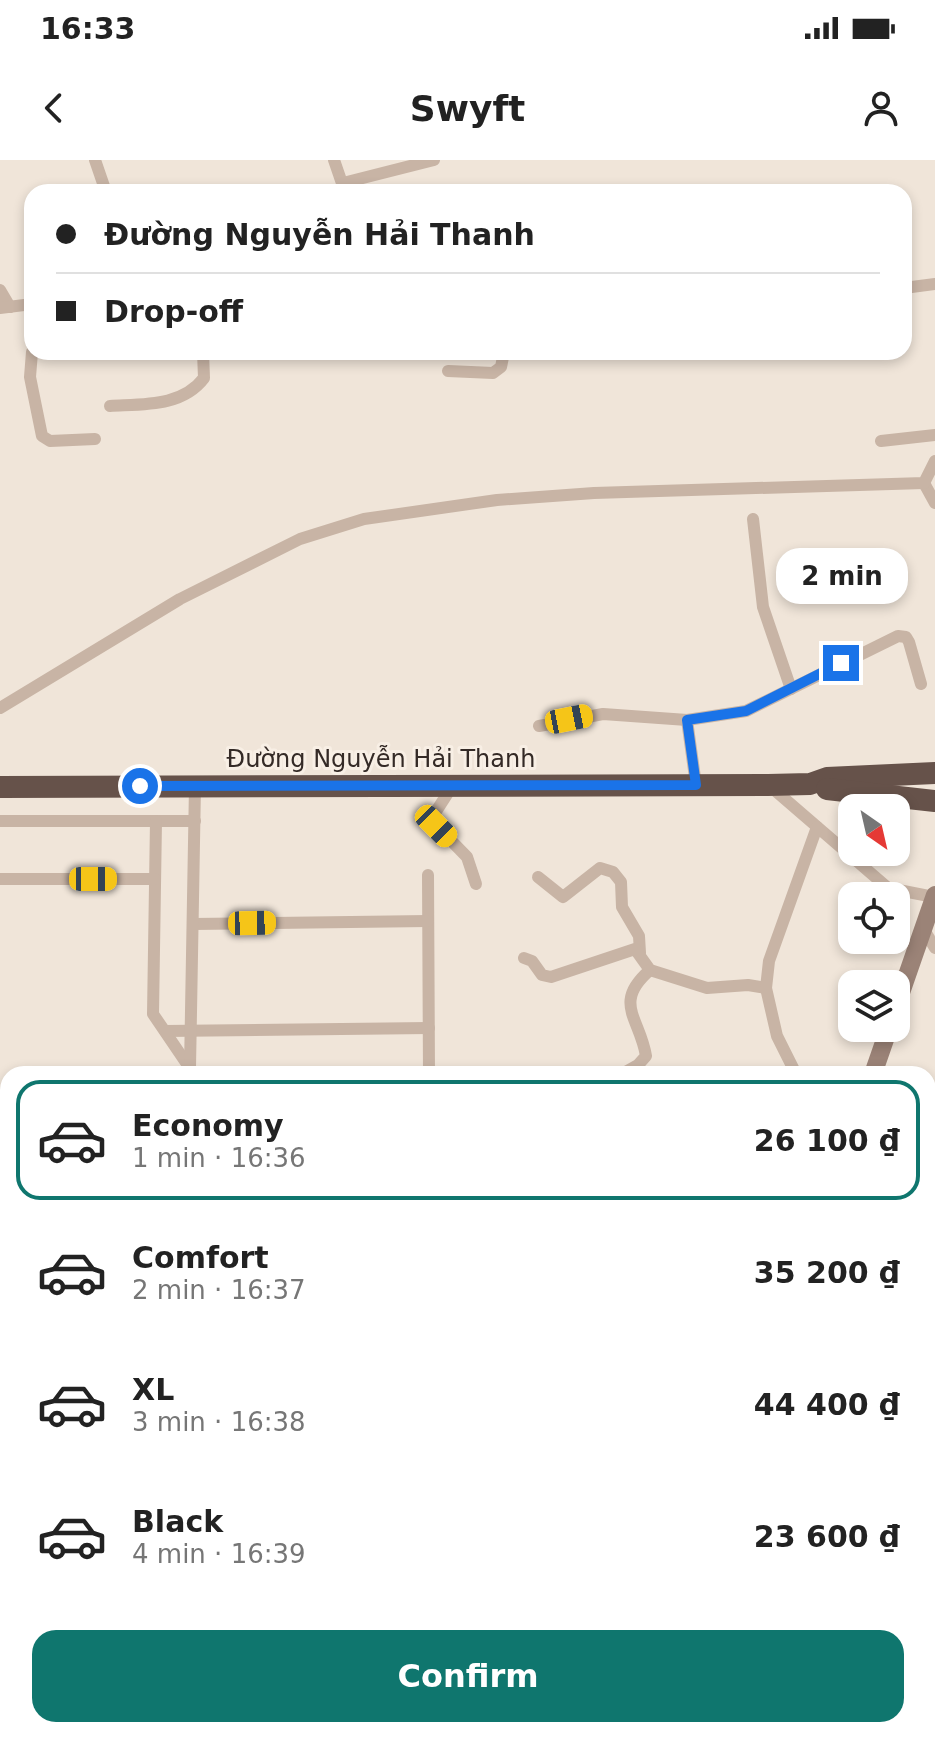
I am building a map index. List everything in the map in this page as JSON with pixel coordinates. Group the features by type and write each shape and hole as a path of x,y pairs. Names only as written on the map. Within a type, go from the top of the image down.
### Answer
{"highway":[{"name":"Đường Nguyễn Hải Thanh","path":"810,784 827,778 935,773"},
{"name":"Đường Nguyễn Hải Thanh","path":"0,787 810,784 830,790 935,801"}],"main road":[{"path":"909,970 934,896"},
{"path":"876,1066 884,1042"}],"street":[{"path":"95,160 103,184"},
{"path":"334,160 343,184"},
{"path":"357,184 434,160"},
{"path":"912,287 935,284"},
{"path":"0,290 5,308"},
{"path":"31,360 30,377 42,436 50,441 95,439"},
{"path":"110,406 160,403 179,397 198,386 204,378 203,360"},
{"path":"448,371 493,373 501,367 502,360"},
{"path":"881,441 935,435"},
{"path":"924,483 935,461"},
{"path":"924,483 935,503"},
{"path":"0,708 180,599 300,539 364,519 497,500 594,493 924,483"},
{"path":"753,519 763,607 791,689"},
{"path":"539,726 603,714 687,720 746,711 902,635 909,642 921,684"},
{"path":"687,720 696,785"},
{"path":"453,785 435,813 433,822 467,857 476,884"},
{"path":"768,785 888,888 934,896"},
{"path":"191,1066 195,786"},
{"path":"0,821 195,821"},
{"path":"156,821 153,1014 188,1066"},
{"path":"792,1066 777,1036 766,988 769,961 817,827"},
{"path":"538,877 563,897 600,868 613,872 621,882 622,907 639,936 640,953"},
{"path":"428,875 429,1066"},
{"path":"0,879 155,879"},
{"path":"193,924 428,921"},
{"path":"923,928 935,948"},
{"path":"524,958 532,961 539,973 551,977 635,949 650,970 707,988 748,985 766,988"},
{"path":"636,1066 646,1056 629,1005 637,981 650,970"},
{"path":"165,1031 429,1028"}],"route":[{"path":"140,786 696,785 687,720 732,715 761,706 841,663"}]}
